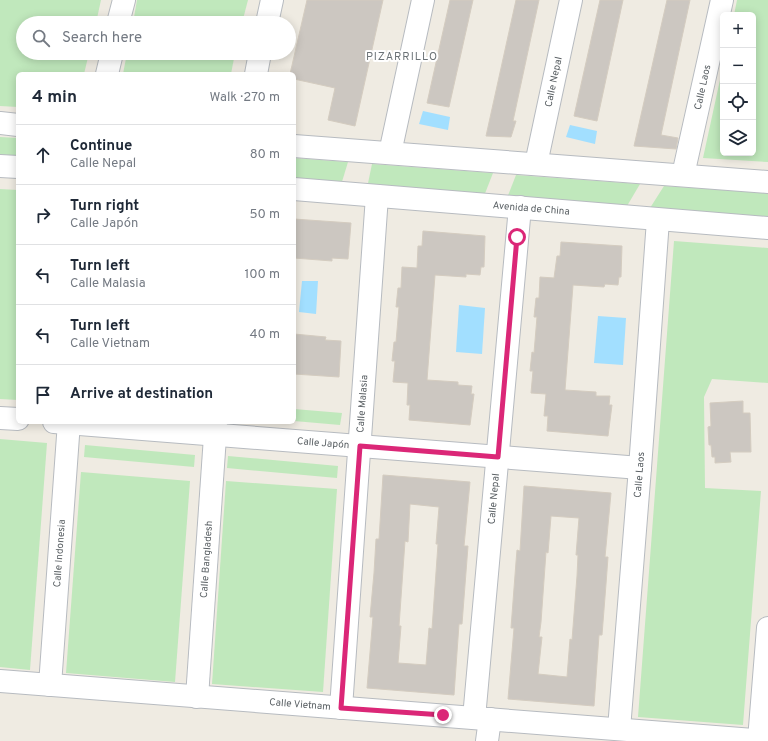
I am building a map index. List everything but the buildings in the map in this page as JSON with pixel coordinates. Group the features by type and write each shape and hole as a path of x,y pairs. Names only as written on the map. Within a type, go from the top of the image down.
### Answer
{"street":[{"path":"120,16 124,0"},
{"path":"269,16 272,0"},
{"path":"390,153 423,0"},
{"name":"Calle Nepal","path":"536,164 571,0"},
{"name":"Calle Laos","path":"683,175 722,0"},
{"path":"107,72 110,60"},
{"path":"256,72 259,60"},
{"path":"0,123 16,125"},
{"path":"296,146 768,182"},
{"path":"0,166 16,167"},
{"name":"Avenida de China","path":"296,189 768,228"},
{"name":"Calle Malasia","path":"341,708 377,196"},
{"name":"Calle Nepal","path":"487,741 482,718 498,457 520,207"},
{"name":"Calle Laos","path":"619,729 658,220"},
{"path":"0,418 16,419"},
{"name":"Calle Indonesia","path":"50,685 64,424"},
{"name":"Calle Japón","path":"114,424 215,428 360,446 640,468"},
{"name":"Calle Bangladesh","path":"197,696 215,428"},
{"path":"764,740 768,628"},
{"name":"Calle Vietnam","path":"0,681 764,740"}],"green space":[{"path":"0,0 101,0 98,16 16,16 16,60 87,60 84,72 16,72 16,107 0,106"},
{"path":"137,0 248,0 244,16 134,16"},
{"path":"737,0 768,0 768,162 703,158 720,80 720,156 756,156 756,12 735,12"},
{"path":"126,60 234,60 231,72 123,72"},
{"path":"0,137 16,138 16,160 0,159"},
{"path":"296,158 348,162 341,185 296,181"},
{"path":"372,164 493,173 484,196 367,188"},
{"path":"516,175 640,184 627,206 507,198"},
{"path":"664,186 768,193 768,217 650,208"},
{"path":"0,189 16,190 16,400 0,399"},
{"path":"674,241 768,248 768,383 712,379 704,397 705,488 761,491 743,725 638,717"},
{"path":"296,409 342,413 340,425 296,421"},
{"path":"0,439 47,443 30,670 0,667"},
{"path":"85,445 195,455 194,467 84,457"},
{"path":"228,456 338,466 337,478 227,468"},
{"path":"81,472 190,481 175,682 66,673"},
{"path":"226,481 337,489 323,692 212,684"}],"water":[{"path":"423,111 450,117 448,130 419,124"},
{"path":"570,125 597,131 595,144 566,137"},
{"path":"302,281 318,281 316,314 299,312"},
{"path":"459,305 485,308 482,354 456,352"},
{"path":"598,316 626,318 623,365 594,363"}],"district":[{"name":"PIZARRILLO","path":"402,57"}],"route":[{"path":"443,715 341,708 360,446 498,457 517,237"}]}
